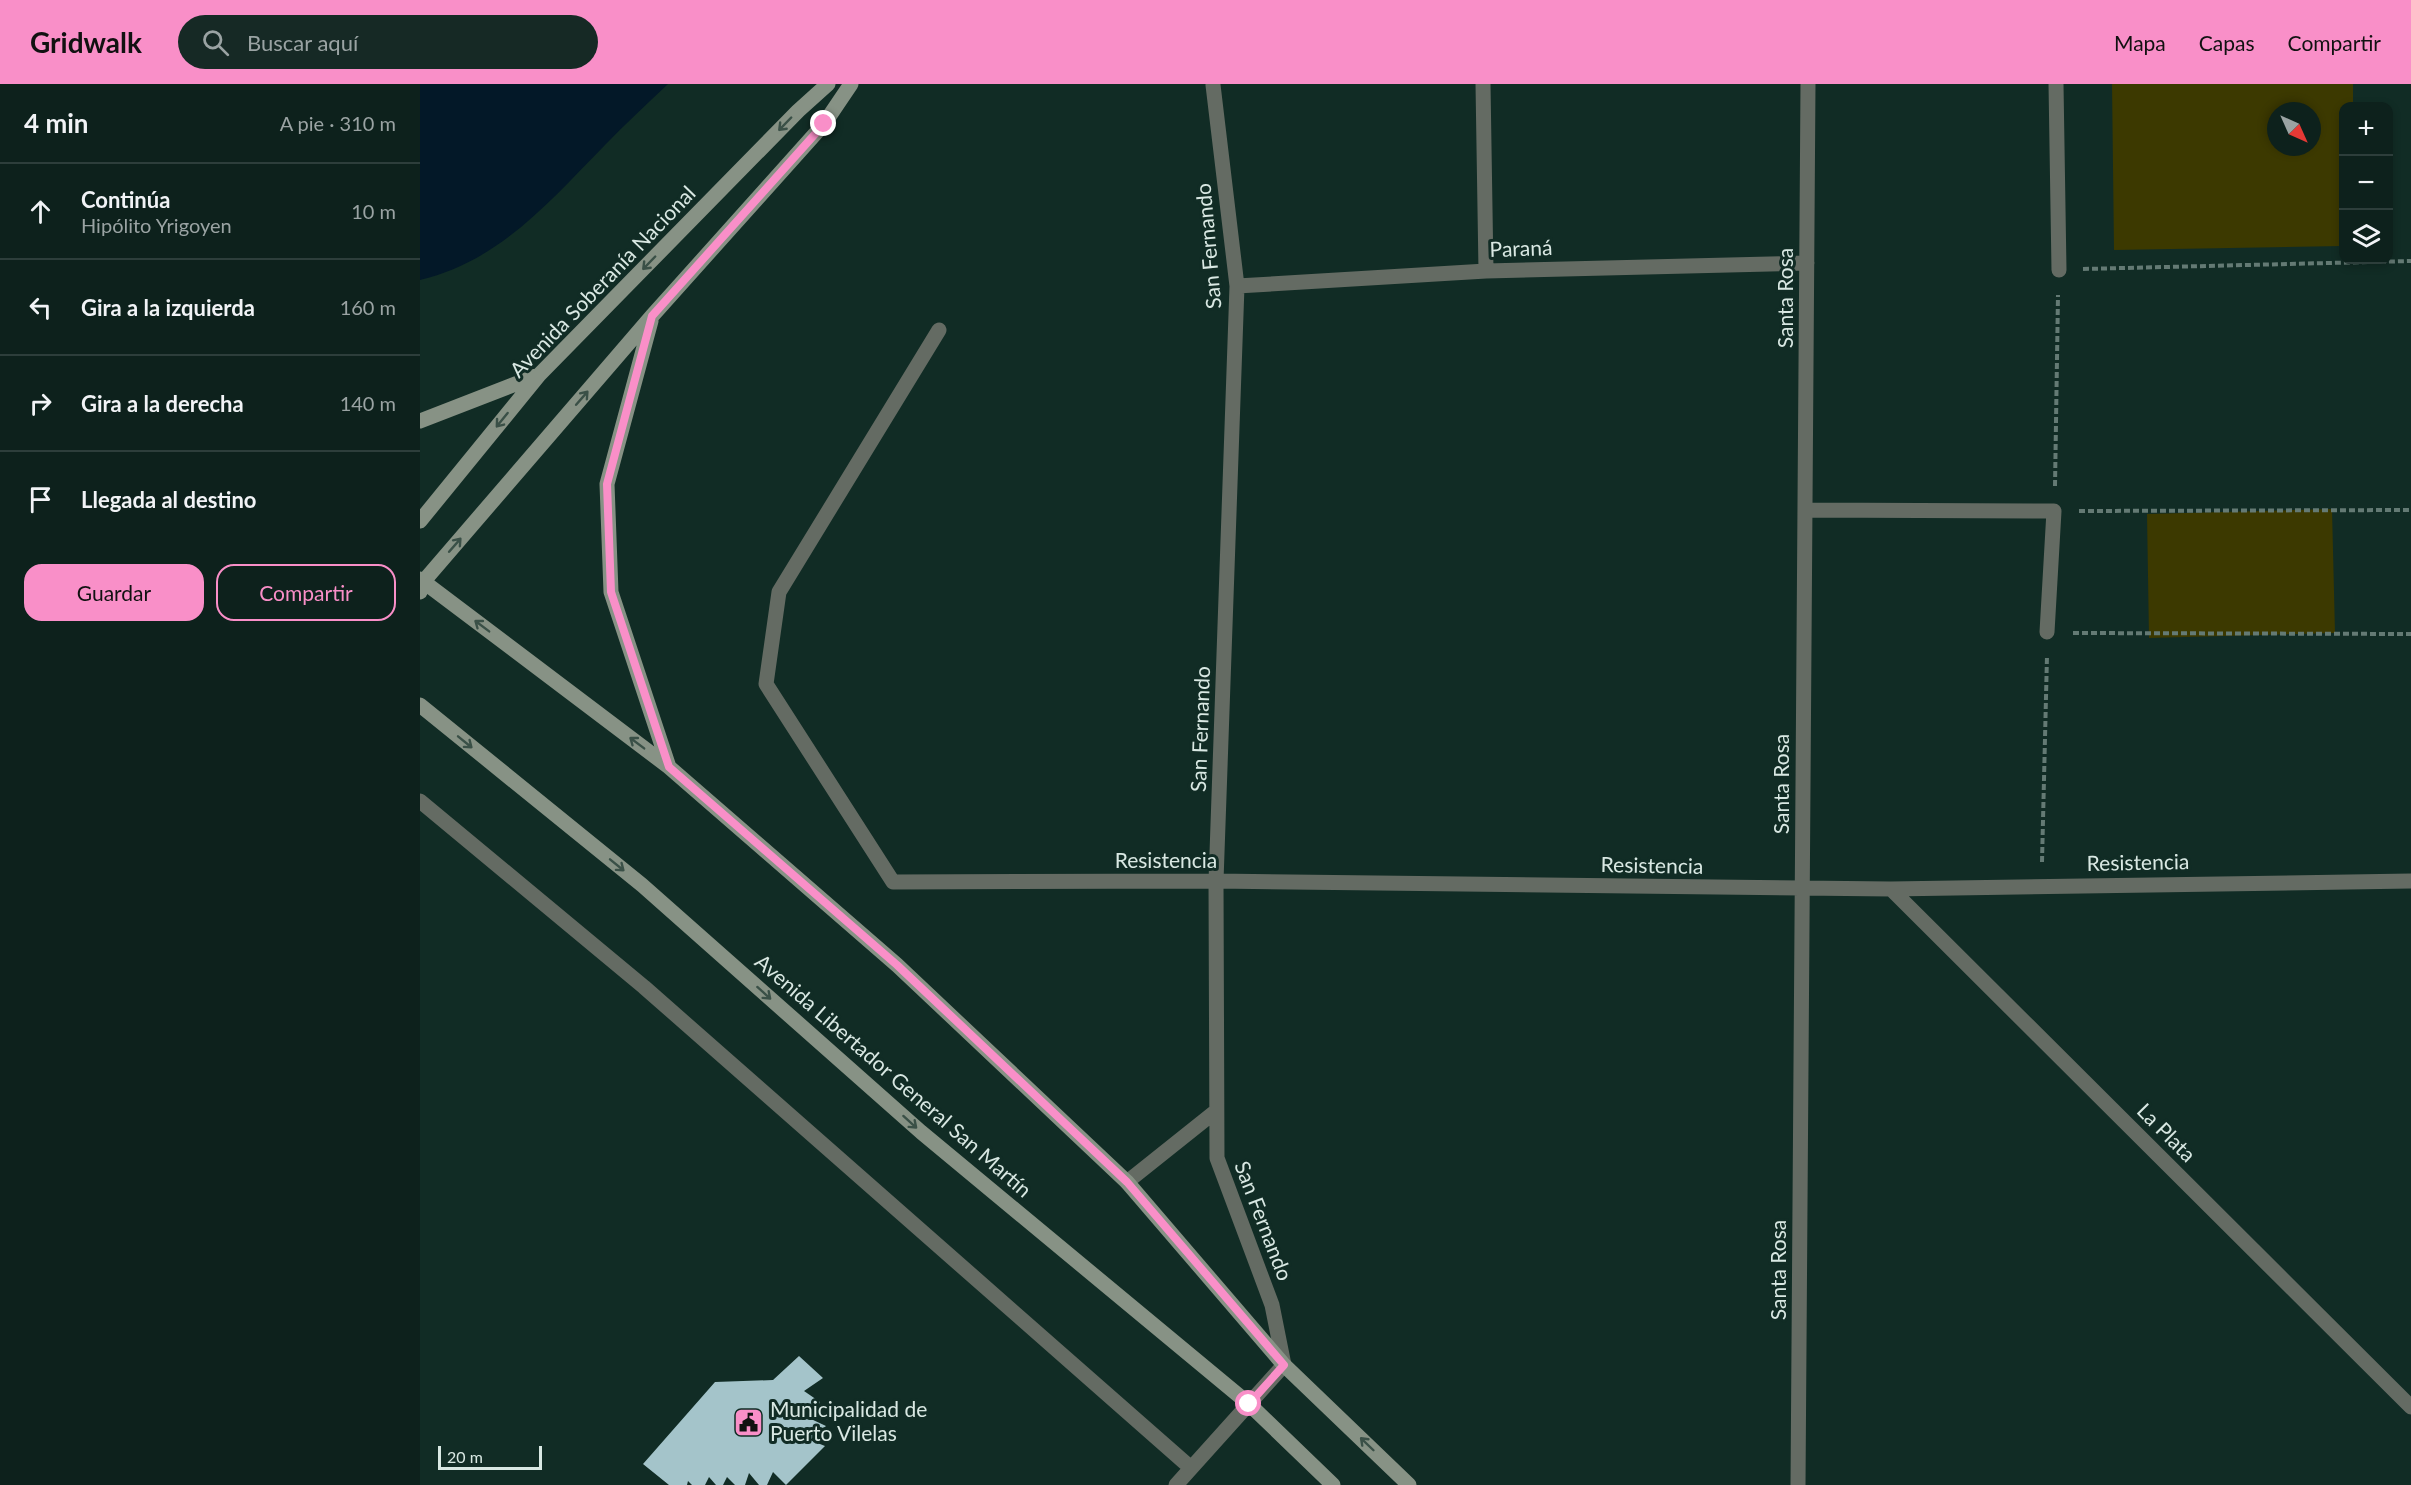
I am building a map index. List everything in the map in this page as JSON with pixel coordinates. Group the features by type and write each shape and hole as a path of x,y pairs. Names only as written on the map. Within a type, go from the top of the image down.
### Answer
{"main road":[{"name":"Avenida Soberanía Nacional","path":"420,521 539,375 798,111 828,84"},
{"path":"850,84 824,124 652,316 421,584 669,767 897,965 1127,1182 1284,1365 1409,1485"},
{"path":"652,316 607,484 607,495 611,592 669,767"},
{"path":"420,421 539,375"},
{"name":"Avenida Libertador General San Martín","path":"420,705 642,885 921,1132 1249,1404 1333,1485"}],"street":[{"path":"1483,84 1486,271"},
{"name":"Santa Rosa","path":"1798,1485 1808,84"},
{"path":"2056,84 2059,270"},
{"name":"San Fernando","path":"1213,85 1237,286 1216,881 1217,1158 1272,1305 1284,1365"},
{"name":"Paraná","path":"1237,286 1486,271 1807,263"},
{"name":"Resistencia","path":"939,330 779,592 766,684 893,882 1216,881 1891,889 2411,881"},
{"path":"1805,510 2055,511 2047,632"},
{"path":"420,801 644,987 1191,1468"},
{"name":"La Plata","path":"1891,889 2411,1407"},
{"path":"1127,1182 1216,1111"},
{"path":"1176,1485 1284,1365"}],"path":[{"path":"2411,261 2059,270 2055,511 2411,510"},
{"path":"2041,886 2047,632 2411,634"}],"shaded area":[{"path":"2112,84 2353,84 2353,102 2339,102 2339,246 2114,250"},
{"path":"2332,509 2335,633 2149,638 2147,514"}],"water":[{"path":"420,84 668,84 522,226 475,259 449,271 420,280"}],"building":[{"name":"Municipalidad de Puerto Vilelas","path":"799,1356 823,1378 804,1391 820,1402 811,1419 826,1426 810,1440 825,1446 786,1485 773,1472 767,1485 759,1485 749,1473 745,1485 735,1485 727,1477 723,1485 716,1485 709,1477 705,1485 692,1485 688,1481 687,1485 669,1485 643,1464 715,1382 773,1380"}],"place":[{"name":"Municipalidad de Puerto Vilelas","path":"749,1422"}],"route":[{"path":"824,124 652,316 607,484 611,592 669,767 897,965 1127,1182 1284,1365 1249,1404"}]}
